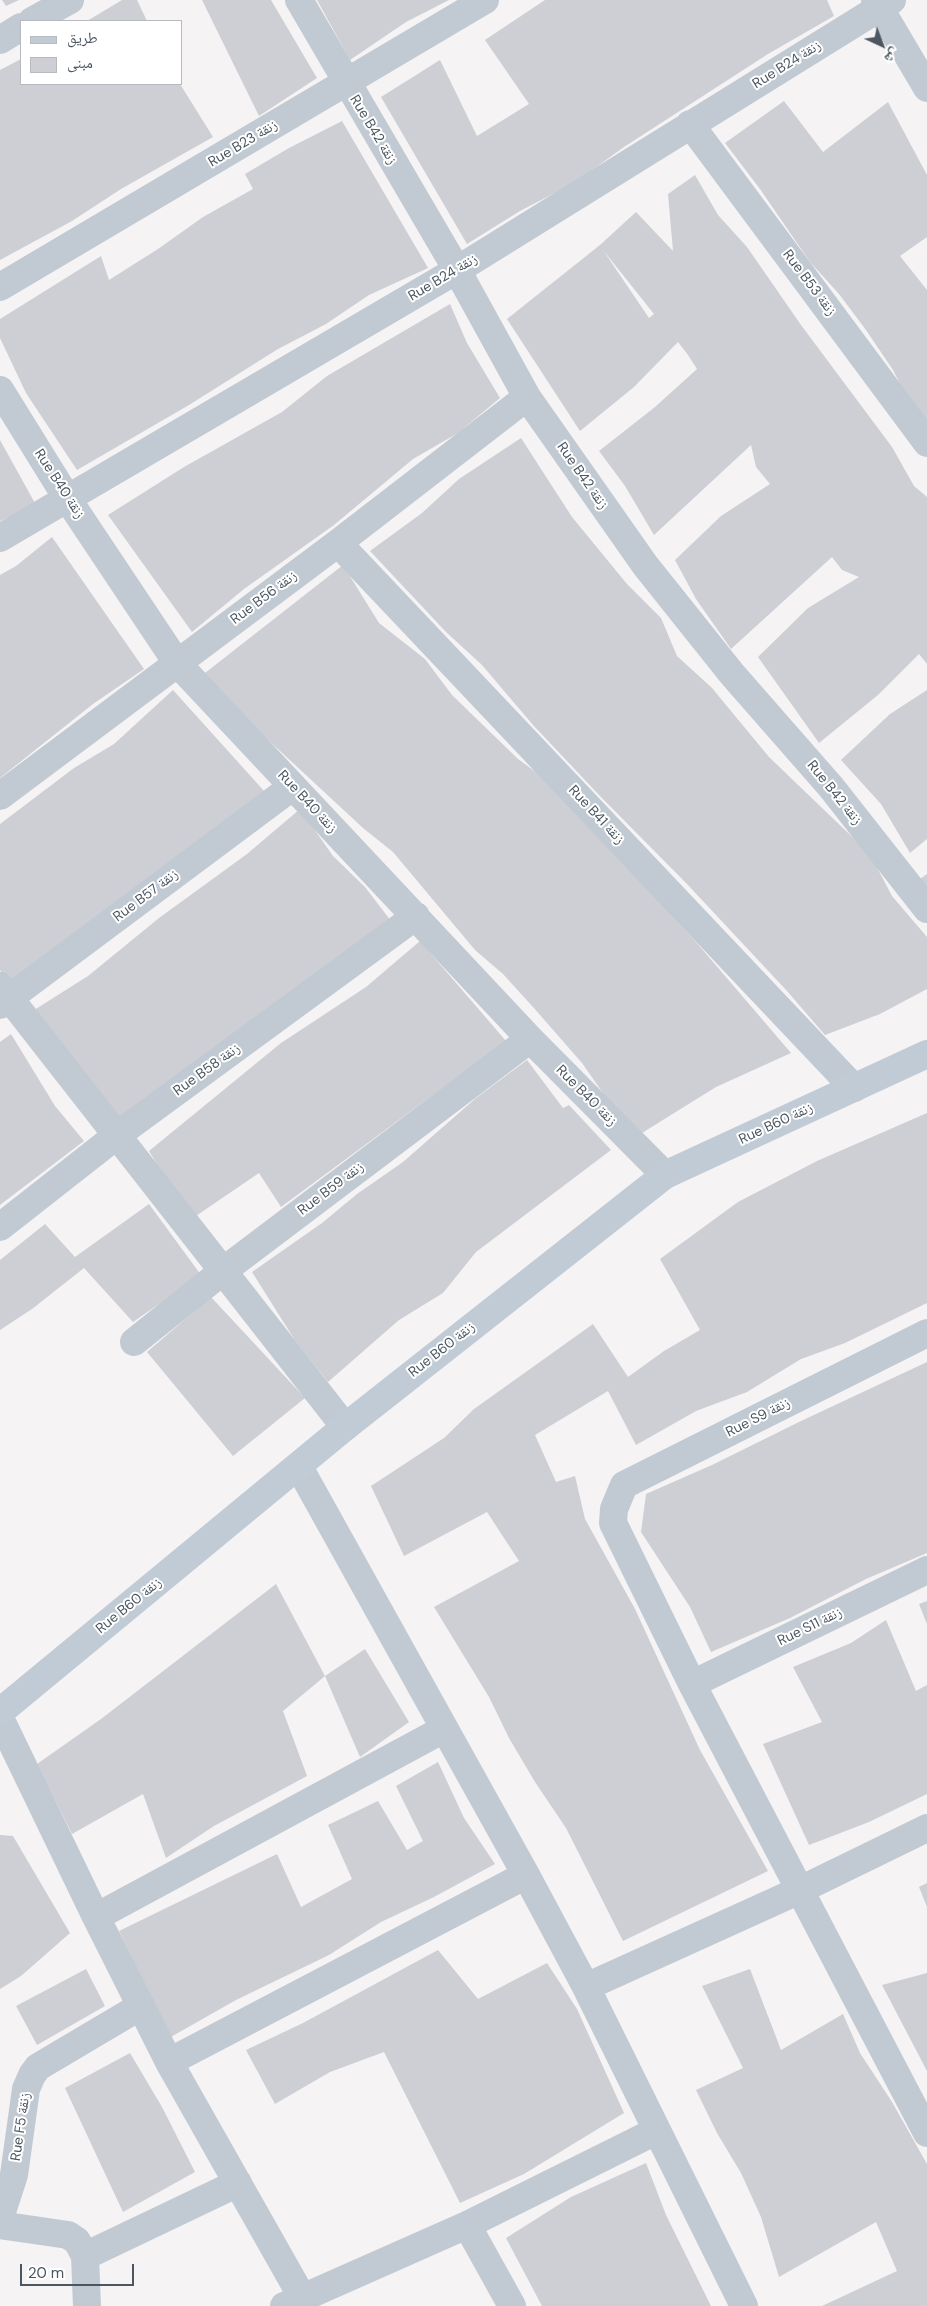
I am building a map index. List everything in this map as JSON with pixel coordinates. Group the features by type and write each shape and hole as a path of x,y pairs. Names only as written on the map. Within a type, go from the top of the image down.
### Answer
{"street":[{"path":"34,20 70,0"},
{"name":"Rue B42 زنقة","path":"299,0 345,83 457,270 527,397 645,565 732,674 831,788 927,909"},
{"name":"Rue B23 زنقة","path":"0,287 485,0"},
{"path":"882,3 927,88"},
{"name":"Rue B24 زنقة","path":"0,538 457,270 882,3"},
{"path":"0,40 20,28"},
{"name":"Rue B53 زنقة","path":"690,124 927,443"},
{"name":"Rue B40 زنقة","path":"0,390 67,498 177,663 530,1039 665,1175"},
{"name":"Rue B56 زنقة","path":"0,796 338,543 527,397"},
{"name":"Rue B41 زنقة","path":"338,543 854,1088"},
{"name":"Rue B57 زنقة","path":"3,997 292,787"},
{"name":"Rue B58 زنقة","path":"0,1227 116,1136 416,916"},
{"path":"3,997 116,1136 345,1427"},
{"name":"Rue B59 زنقة","path":"134,1342 223,1271 530,1039"},
{"name":"Rue B60 زنقة","path":"0,1712 299,1467 345,1427 665,1175 927,1054"},
{"name":"Rue S9 زنقة","path":"692,1684 613,1523 614,1509 624,1485 927,1333"},
{"path":"299,1467 526,1875 586,1987 744,2306"},
{"name":"Rue S11 زنقة","path":"692,1684 927,1570"},
{"path":"692,1684 800,1890 923,2117"},
{"path":"0,1718 96,1917 169,2062 238,2183 293,2302 467,2225 656,2131"},
{"path":"96,1917 444,1729"},
{"path":"586,1987 800,1890 927,1828"},
{"path":"169,2062 526,1875"},
{"name":"Rue F5 زنقة","path":"0,2218 14,2175 26,2089 32,2074 38,2067 141,2006"},
{"path":"85,2256 238,2183"},
{"path":"0,2224 68,2235 77,2241 85,2256 87,2306"},
{"path":"467,2225 512,2306"}],"building":[{"path":"2,0 19,0 6,6"},
{"path":"122,0 137,0 147,20 89,20"},
{"path":"202,0 271,0 317,78 259,116"},
{"path":"317,0 449,0 406,22 350,60"},
{"path":"545,0 827,0 834,16 768,54 624,147 574,183 520,211 467,244 381,97 440,60 477,136 529,104 485,40"},
{"path":"20,60 20,85 181,85 213,137 121,189 72,221 0,260 0,70"},
{"path":"784,101 823,152 888,102 927,175 927,237 900,256 927,290 927,422 910,404 893,370 866,330 839,294 810,262 760,189 725,143"},
{"path":"342,121 428,268 369,295 326,324 278,349 189,405 77,470 26,393 0,338 0,319 101,256 109,280 158,249 203,217 253,189 245,174 289,148"},
{"path":"695,175 718,215 747,247 801,325 892,447 914,486 927,497 927,664 919,654 878,695 819,743 758,657 808,608 859,577 842,570 832,557 731,649 696,599 675,560 721,516 770,484 756,467 751,445 654,535 625,486 599,451 655,407 697,369 688,355 678,342 634,387 580,431 507,319 600,245 636,212 673,251 668,194","holes":["603,250 654,314 649,318"]},
{"path":"450,304 467,343 500,398 458,433 413,459 334,525 244,589 192,632 108,515 184,467 282,412 327,376"},
{"path":"521,438 572,517 627,584 661,618 677,656 712,688 769,757 870,854 892,896 927,937 927,989 880,1014 825,1035 787,991 687,884 533,725 482,665 446,632 370,551 422,513 459,479"},
{"path":"0,440 36,505 0,521"},
{"path":"52,537 144,669 93,704 0,778 0,575 16,566"},
{"path":"343,565 379,623 425,659 452,695 518,759 551,783 696,942 791,1053 716,1087 642,1133 605,1096 582,1063 503,974 475,950 393,852 363,828 238,712 205,673"},
{"path":"173,690 265,792 8,984 0,970 0,824 74,768 114,744"},
{"path":"927,690 927,839 910,853 881,804 841,760 890,714"},
{"path":"300,809 333,856 365,887 391,921 115,1127 31,1012 88,976 159,918 247,854"},
{"path":"927,874 927,887 920,879"},
{"path":"420,941 506,1041 281,1207 259,1173 190,1220 149,1151 281,1043 366,987"},
{"path":"11,1034 55,1106 84,1141 0,1205 0,1042"},
{"path":"527,1060 563,1108 569,1105 611,1150 476,1252 443,1293 399,1320 328,1382 296,1342 252,1272 322,1223 357,1194 403,1162 476,1098"},
{"path":"927,1113 927,1303 845,1343 801,1359 747,1392 696,1411 636,1445 608,1391 535,1435 556,1482 575,1476 585,1519 635,1609 700,1750 768,1871 623,1941 566,1828 535,1782 509,1738 489,1697 434,1607 519,1561 487,1512 404,1556 371,1486 444,1438 474,1409 593,1324 628,1377 664,1351 700,1330 660,1259 738,1202 817,1161"},
{"path":"149,1204 201,1275 133,1322 84,1268 32,1309 0,1330 0,1260 45,1224 75,1257"},
{"path":"211,1297 305,1398 233,1456 147,1352"},
{"path":"927,1362 927,1553 866,1579 790,1618 711,1652 690,1607 641,1532 646,1494 712,1465"},
{"path":"276,1584 325,1676 283,1711 307,1776 214,1826 166,1858 143,1794 72,1834 37,1764 101,1719"},
{"path":"927,1601 927,1624 919,1604"},
{"path":"886,1620 916,1691 927,1685 927,1794 869,1822 809,1845 763,1744 822,1722 793,1667 851,1643"},
{"path":"365,1649 409,1722 360,1757 325,1676"},
{"path":"438,1762 464,1818 495,1864 434,1897 381,1922 329,1955 236,2000 169,2038 119,1931 277,1854 301,1907 352,1879 328,1825 378,1801 407,1850 423,1841 396,1786"},
{"path":"0,1835 13,1836 70,1933 21,1976 0,1989"},
{"path":"927,1883 927,1907 919,1887"},
{"path":"438,1950 478,1999 547,1963 577,2009 624,2113 524,2174 460,2203 384,2052 330,2072 275,2104 246,2050 303,2023"},
{"path":"86,1969 105,2006 37,2045 16,2006"},
{"path":"750,1969 781,2050 843,2014 860,2053 892,2102 927,2164 927,2306 822,2306 897,2271 876,2222 779,2277 761,2217 741,2173 717,2133 696,2090 743,2068 702,1986"},
{"path":"927,1973 927,2071 882,1985"},
{"path":"130,2053 162,2107 195,2172 123,2212 65,2088"},
{"path":"646,2163 666,2215 711,2306 542,2306 506,2238 571,2197"}]}
